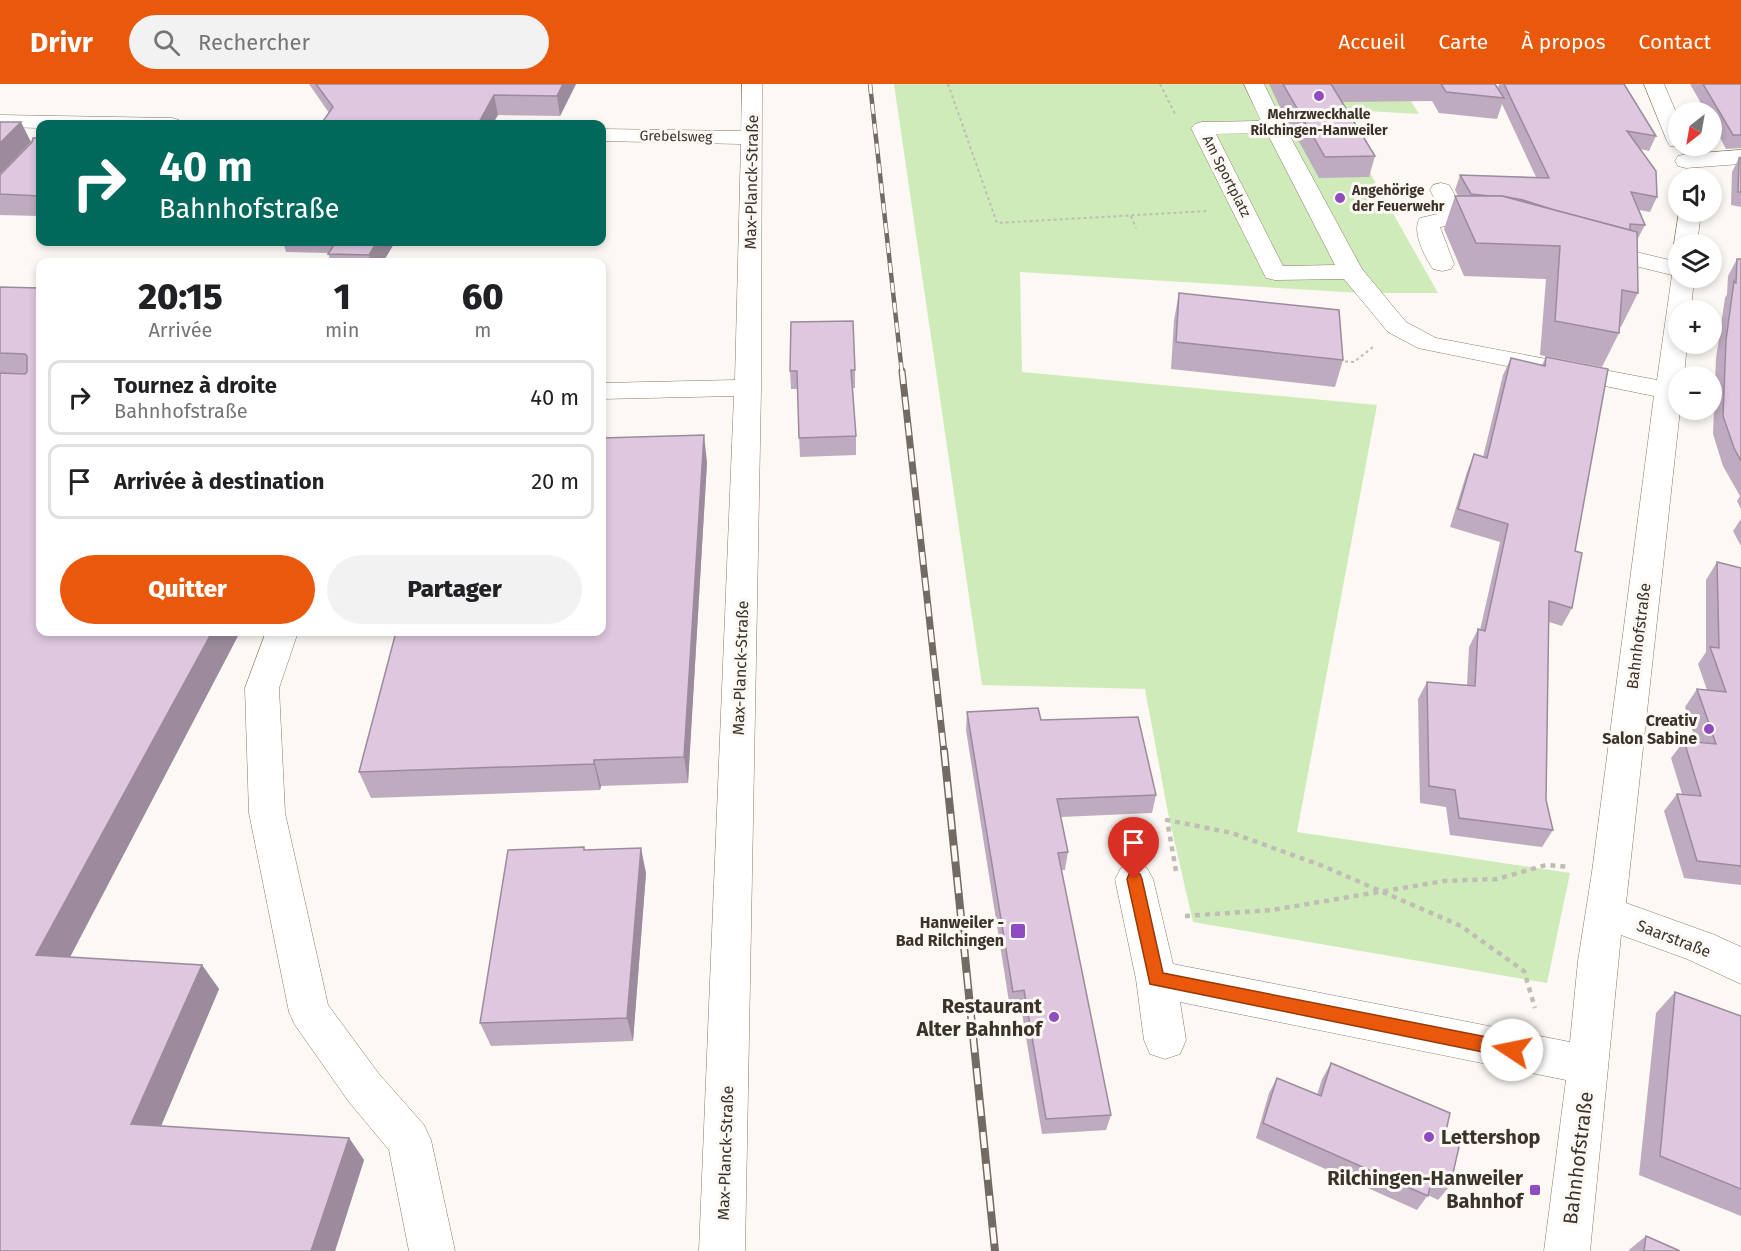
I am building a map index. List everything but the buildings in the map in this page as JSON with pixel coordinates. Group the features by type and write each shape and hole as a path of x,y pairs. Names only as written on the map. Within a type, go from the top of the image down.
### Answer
{"street":[{"name":"Max-Planck-Straße","path":"722,1251 748,388 752,84"},
{"path":"1254,84 1350,272 1397,327 1427,343 1451,349 1667,390"},
{"path":"1654,84 1668,119"},
{"path":"0,120 36,122"},
{"name":"Am Sportplatz","path":"1274,127 1202,128 1245,209 1275,273 1350,272"},
{"name":"Grebelsweg","path":"606,135 751,138"},
{"path":"1683,156 1741,157"},
{"path":"1441,190 1456,217"},
{"path":"1442,264 1428,231 1428,223 1456,217 1516,224"},
{"path":"1576,244 1668,267"},
{"name":"Bahnhofstraße","path":"1567,1251 1589,1065 1598,962 1606,914 1681,288"},
{"path":"606,392 748,388"},
{"path":"281,636 262,688 267,813 309,1012 364,1088 409,1140 432,1251"},
{"path":"1134,879 1156,979 1165,1040"},
{"name":"Saarstraße","path":"1606,914 1701,947 1741,966"},
{"path":"1156,979 1589,1065"}],"path":[{"path":"948,84 997,224 1245,209"},
{"path":"1131,216 1136,228"},
{"path":"1333,360 1354,362 1397,327"},
{"path":"1177,876 1167,820 1232,832 1323,866 1461,926 1524,971 1535,1008"},
{"path":"1185,916 1272,910 1444,881 1497,879 1546,865 1581,867"}],"green space":[{"path":"894,84 1400,84 1419,114 1334,109 1438,293 1361,293 1020,272 1022,372 1377,405 1297,832 1570,873 1547,983 1193,922 1168,813 1145,689 982,685"}],"railway":[{"path":"870,84 902,373"},
{"path":"902,371 944,752"},
{"path":"944,750 995,1251"}],"place":[{"name":"Mehrzweckhalle Rilchingen-Hanweiler","path":"1319,96"},
{"name":"Angehörige der Feuerwehr","path":"1340,198"},
{"name":"Creativ Salon Sabine","path":"1709,729"},
{"name":"Hanweiler - Bad Rilchingen","path":"1018,931"},
{"name":"Restaurant Alter Bahnhof","path":"1054,1017"},
{"name":"Lettershop","path":"1429,1137"},
{"name":"Rilchingen-Hanweiler Bahnhof","path":"1535,1190"}],"route":[{"path":"1134,879 1156,979 1512,1050"}]}
